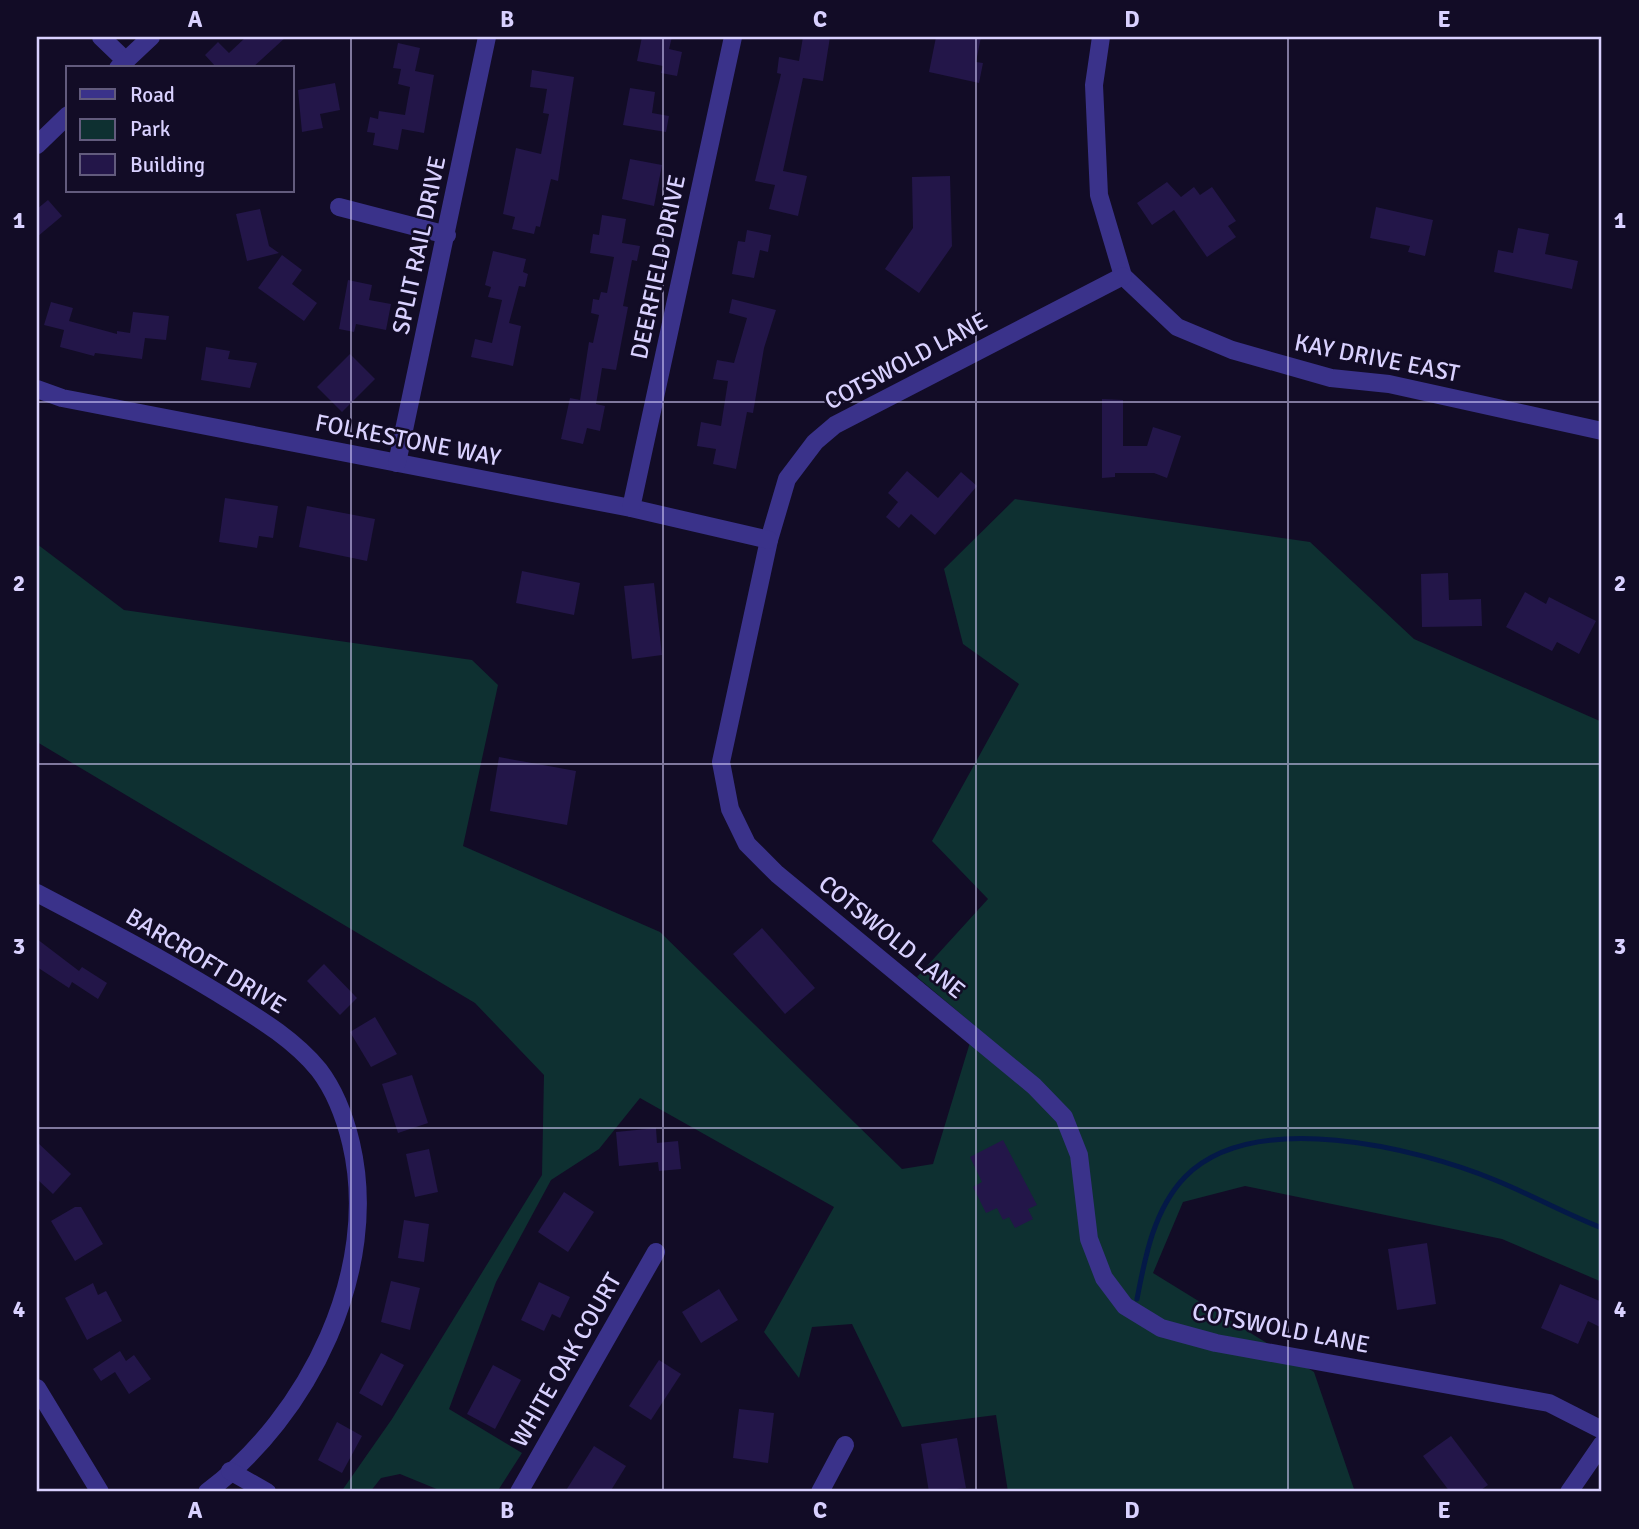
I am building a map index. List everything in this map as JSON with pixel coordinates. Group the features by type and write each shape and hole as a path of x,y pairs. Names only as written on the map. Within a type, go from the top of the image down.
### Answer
{"street":[{"path":"101,37 122,64 151,37"},
{"name":"SPLIT RAIL DRIVE","path":"397,463 447,235 486,37"},
{"name":"DEERFIELD DRIVE","path":"631,508 733,37"},
{"path":"1101,37 1094,85 1099,195 1124,276"},
{"path":"37,145 66,117"},
{"path":"339,207 447,235"},
{"name":"KAY DRIVE EAST","path":"1124,276 1177,327 1232,350 1331,378 1388,384 1602,431"},
{"name":"COTSWOLD LANE","path":"1124,276 835,425 815,442 787,479 769,540 721,762 730,809 747,844 776,874 1034,1086 1064,1117 1080,1155 1089,1239 1104,1278 1125,1306 1161,1328 1216,1343 1549,1403 1602,1430"},
{"name":"FOLKESTONE WAY","path":"37,389 62,398 631,508 769,540"},
{"name":"BARCROFT DRIVE","path":"37,893 149,951 270,1025 319,1071 344,1116 356,1167 358,1228 346,1287 324,1346 294,1399 256,1447 207,1492"},
{"name":"WHITE OAK COURT","path":"519,1492 656,1252"},
{"path":"37,1388 100,1492"},
{"path":"1569,1492 1602,1444"},
{"path":"820,1492 845,1445"},
{"path":"230,1471 267,1492"}],"green space":[{"path":"1015,499 1310,542 1414,639 1602,722 1602,1282 1502,1239 1245,1186 1183,1202 1153,1273 1314,1372 1355,1492 1008,1492 996,1415 902,1427 852,1324 812,1327 799,1378 764,1332 834,1207 640,1098 599,1149 551,1180 496,1282 449,1409 522,1453 497,1492 444,1492 400,1474 381,1478 370,1492 341,1492 392,1419 542,1175 544,1075 475,1003 37,742 37,544 124,610 472,660 498,685 463,846 660,932 902,1169 933,1164 975,1026 917,977 988,899 932,841 1019,684 963,644 944,569"}],"building":[{"path":"246,37 286,37 254,66 215,66 205,55 218,42 229,53"},
{"path":"642,37 672,37 669,49 682,52 677,76 661,73 663,66 637,61"},
{"path":"803,37 830,37 823,81 803,78 783,171 807,176 798,216 769,209 775,185 755,181 781,74 777,73 779,57 799,61"},
{"path":"936,37 981,37 976,62 983,63 979,83 929,72"},
{"path":"398,43 420,48 415,71 434,75 424,133 402,129 398,150 373,145 375,133 367,132 370,117 378,119 379,111 405,115 410,87 398,84 401,69 393,68"},
{"path":"532,70 574,77 558,181 551,179 540,227 536,226 534,234 512,229 515,217 503,214 516,148 541,154 549,114 543,113 547,89 530,87"},
{"path":"335,83 340,110 320,114 323,128 302,132 298,90"},
{"path":"630,88 655,92 652,113 669,116 666,132 623,125"},
{"path":"630,159 662,165 654,206 622,199"},
{"path":"950,176 952,246 919,293 885,269 913,228 912,177"},
{"path":"1167,182 1181,197 1194,187 1200,195 1212,187 1236,221 1228,226 1236,237 1207,257 1174,210 1152,225 1137,203"},
{"path":"48,200 62,216 37,237 37,209"},
{"path":"1376,207 1433,220 1425,256 1408,252 1410,246 1370,238"},
{"path":"260,209 269,246 279,253 247,261 236,214"},
{"path":"602,215 626,219 622,243 640,246 637,261 632,260 623,306 628,307 616,370 602,368 596,404 605,406 600,431 587,428 583,444 561,439 570,398 580,400 589,342 593,343 599,315 591,313 593,299 599,300 601,292 607,293 614,257 590,253 593,234 599,235"},
{"path":"1518,228 1549,234 1545,254 1578,261 1572,289 1494,272 1498,250 1513,253"},
{"path":"747,230 771,235 768,252 760,250 754,278 732,274 738,241 745,242"},
{"path":"493,251 526,259 523,272 528,274 525,287 519,286 509,323 521,326 513,366 471,357 475,339 492,343 502,300 488,297 491,287 485,285"},
{"path":"282,255 302,270 292,284 317,303 304,321 258,288"},
{"path":"348,280 372,285 369,300 391,304 386,330 356,324 354,332 339,329"},
{"path":"732,299 776,310 764,348 753,413 747,412 736,469 713,464 716,449 697,446 701,422 721,426 728,381 713,379 717,360 734,363 747,318 729,313"},
{"path":"51,302 73,308 69,321 117,334 117,331 130,333 133,312 169,316 166,340 145,338 142,359 95,353 94,356 60,347 64,330 44,325"},
{"path":"206,347 230,351 228,359 257,363 250,388 201,380"},
{"path":"350,354 375,379 342,412 317,387"},
{"path":"1102,399 1123,400 1123,446 1147,446 1153,427 1181,436 1167,478 1154,473 1115,473 1115,477 1102,478"},
{"path":"907,471 938,498 961,472 977,486 935,535 911,514 899,528 886,517 898,502 888,493"},
{"path":"225,498 278,506 273,538 259,536 257,548 219,542"},
{"path":"307,506 375,519 367,561 299,547"},
{"path":"522,571 580,583 574,615 516,603"},
{"path":"1448,573 1449,600 1481,599 1482,626 1422,627 1421,574"},
{"path":"654,583 662,655 632,659 624,586"},
{"path":"1525,592 1546,604 1549,597 1596,621 1579,654 1557,642 1552,651 1506,627"},
{"path":"499,757 576,771 567,825 490,811"},
{"path":"762,928 815,988 785,1014 733,954"},
{"path":"37,939 79,971 82,967 107,983 98,999 72,982 69,988 37,967"},
{"path":"324,964 357,998 340,1015 307,981"},
{"path":"375,1017 397,1054 371,1067 350,1032"},
{"path":"412,1075 428,1123 398,1133 382,1084"},
{"path":"656,1128 657,1143 678,1141 681,1169 659,1171 658,1162 619,1166 616,1132"},
{"path":"1003,1140 1037,1205 1028,1209 1033,1219 1015,1228 1009,1217 1003,1220 997,1208 986,1213 973,1187 982,1182 970,1157"},
{"path":"37,1142 71,1174 53,1194 37,1179"},
{"path":"429,1149 438,1192 415,1197 406,1154"},
{"path":"564,1192 594,1212 568,1252 538,1232"},
{"path":"75,1207 81,1207 103,1244 75,1261 51,1221"},
{"path":"404,1220 429,1224 424,1262 398,1258"},
{"path":"1427,1243 1436,1304 1397,1310 1388,1249"},
{"path":"391,1281 420,1288 410,1330 381,1322"},
{"path":"539,1282 570,1297 560,1318 552,1314 544,1331 521,1320"},
{"path":"93,1283 98,1295 106,1291 122,1321 87,1340 65,1298"},
{"path":"1560,1284 1602,1302 1602,1328 1588,1321 1578,1344 1541,1328"},
{"path":"719,1289 738,1320 701,1343 682,1312"},
{"path":"120,1351 126,1361 134,1355 151,1379 129,1394 115,1372 101,1381 93,1369"},
{"path":"381,1353 404,1365 382,1406 359,1393"},
{"path":"659,1360 681,1374 651,1420 629,1406"},
{"path":"493,1365 521,1380 495,1429 467,1414"},
{"path":"739,1409 774,1413 768,1463 733,1458"},
{"path":"337,1422 362,1436 342,1473 318,1460"},
{"path":"1451,1436 1488,1485 1478,1492 1450,1492 1423,1456"},
{"path":"957,1438 966,1488 929,1492 921,1444"},
{"path":"594,1446 626,1466 610,1492 565,1492"}],"waterway":[{"path":"1137,1299 1152,1234 1174,1190 1185,1177 1215,1156 1251,1143 1292,1139 1336,1140 1423,1156 1495,1180 1602,1228"}]}
